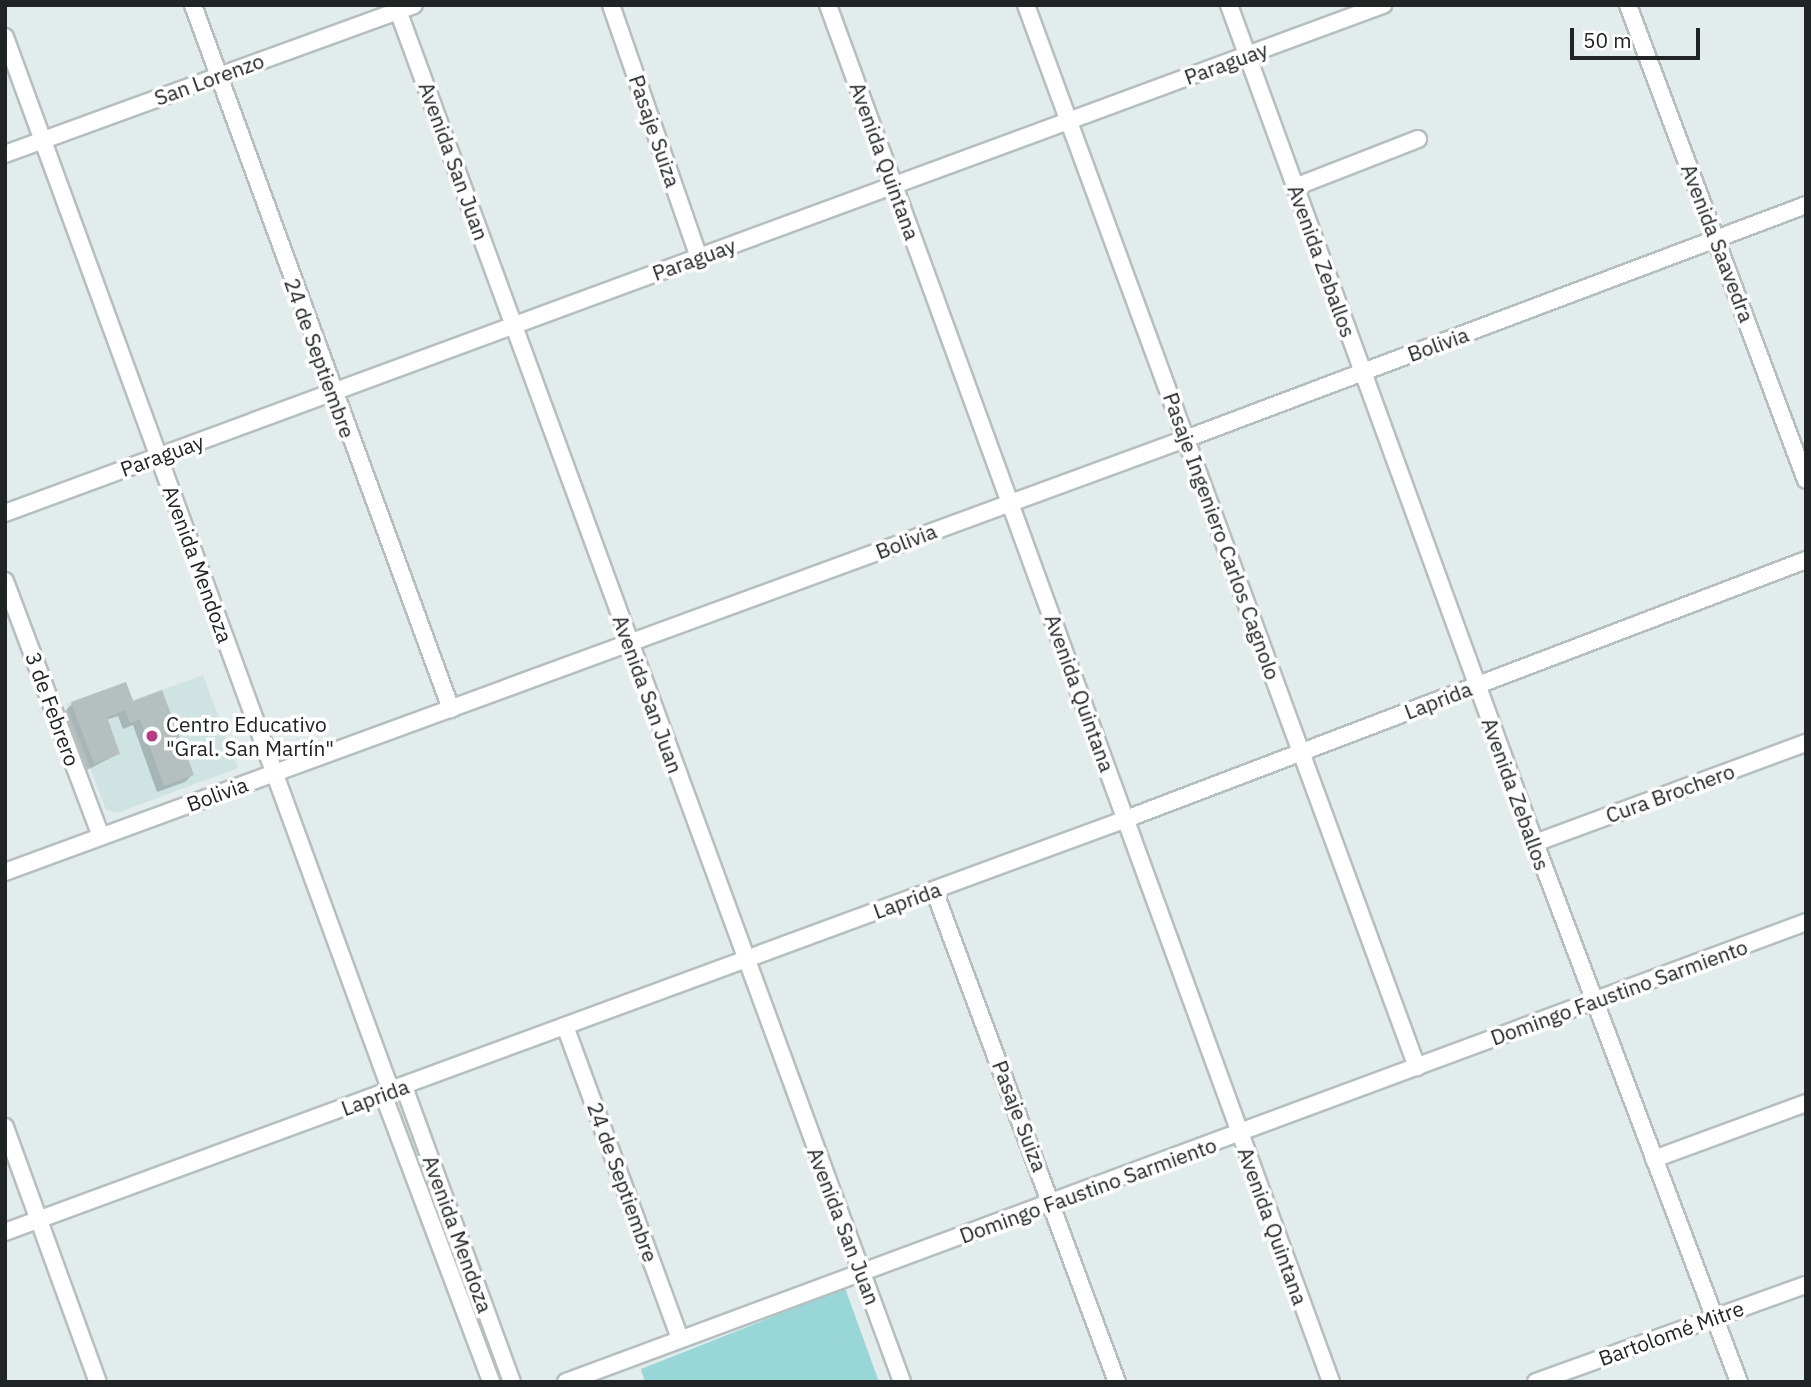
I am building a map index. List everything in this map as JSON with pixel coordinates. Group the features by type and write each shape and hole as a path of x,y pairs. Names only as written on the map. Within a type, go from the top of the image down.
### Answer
{"street":[{"name":"24 de Septiembre","path":"193,5 332,393 450,709"},
{"name":"Pasaje Suiza","path":"611,5 699,257"},
{"name":"Avenida Quintana","path":"828,5 1331,1382"},
{"name":"Pasaje Ingeniero Carlos Cagnolo","path":"1027,5 1417,1067"},
{"name":"Avenida Zeballos","path":"1229,5 1476,685 1739,1382"},
{"name":"Paraguay","path":"5,513 514,328 1383,5"},
{"name":"Avenida Saavedra","path":"1628,5 1806,481"},
{"name":"San Lorenzo","path":"5,154 403,7"},
{"name":"Avenida San Juan","path":"403,7 514,328 744,961 902,1382"},
{"name":"Avenida Mendoza","path":"5,37 392,1091 491,1382"},
{"path":"1295,187 1418,139"},
{"name":"Bolivia","path":"5,872 1188,438 1806,205"},
{"name":"Laprida","path":"5,1232 1126,819 1806,560"},
{"name":"3 de Febrero","path":"5,581 101,836"},
{"name":"Cura Brochero","path":"1535,843 1806,743"},
{"name":"Pasaje Suiza","path":"934,890 1117,1382"},
{"name":"Domingo Faustino Sarmiento","path":"566,1382 1806,922"},
{"name":"24 de Septiembre","path":"565,1026 680,1339"},
{"name":"Avenida Mendoza","path":"392,1091 512,1382"},
{"path":"1654,1159 1806,1103"},
{"path":"5,1127 98,1382"},
{"name":"Bartolomé Mitre","path":"1536,1382 1806,1285"}],"shaded area":[{"name":"Centro Educativo \"Gral. San Martín\"","path":"203,675 238,768 117,813 106,810 66,704 126,682 133,700"},
{"path":"845,1288 879,1382 645,1382 641,1369"}],"building":[{"path":"126,682 133,701 162,690 194,775 164,786 140,719 130,723 125,710 107,717 120,754 94,764 71,702"}],"place":[{"name":"Centro Educativo \"Gral. San Martín\"","path":"152,736"}]}
